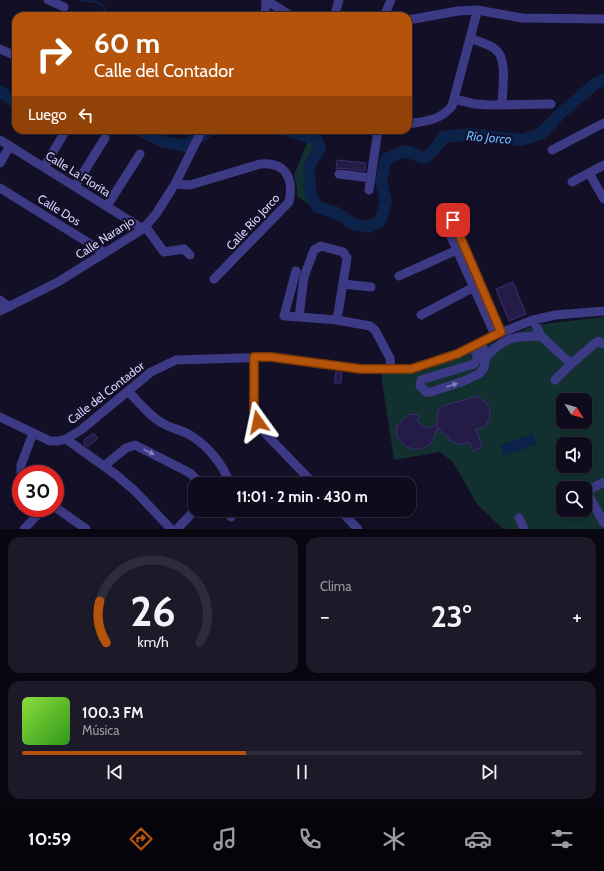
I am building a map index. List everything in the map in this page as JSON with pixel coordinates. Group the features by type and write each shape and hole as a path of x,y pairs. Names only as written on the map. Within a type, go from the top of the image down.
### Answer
{"street":[{"path":"48,0 64,8"},
{"path":"265,12 266,0"},
{"path":"266,0 284,12"},
{"path":"336,10 339,0"},
{"path":"386,12 391,0"},
{"path":"412,19 458,11 477,10 522,18 604,19"},
{"path":"412,123 439,118 452,106 476,16"},
{"path":"470,38 495,48 502,58 502,105"},
{"path":"0,49 12,54"},
{"path":"454,99 475,104 551,104"},
{"path":"552,150 604,123"},
{"path":"44,167 64,134"},
{"name":"Calle Naranjo","path":"0,311 58,282 144,227 156,214 175,184 200,134"},
{"path":"369,190 377,134"},
{"path":"75,186 105,138"},
{"name":"Calle La Florita","path":"0,140 106,206 144,227"},
{"path":"0,162 10,146"},
{"path":"106,206 140,154"},
{"name":"Calle Río Jorco","path":"175,184 190,185 260,164 269,163 278,166 289,176 292,192 289,202 214,279"},
{"path":"572,182 604,165"},
{"path":"589,173 604,199"},
{"path":"339,174 371,178"},
{"name":"Calle Dos","path":"0,188 105,253"},
{"path":"449,219 453,220 498,334 474,287 445,223 449,219"},
{"path":"144,227 162,251 167,253 184,249 190,255"},
{"path":"299,317 304,278 314,250 321,246 343,252 347,258 337,320"},
{"path":"399,276 457,250"},
{"path":"296,271 284,316 337,320 372,327 390,358 391,370"},
{"path":"343,284 371,287"},
{"path":"422,315 474,287"},
{"path":"0,300 9,307"},
{"name":"Calle del Contador","path":"0,417 50,441 58,441 66,439 81,430 151,372 176,360 271,357 361,369 411,369 457,354 498,334 533,320 555,315 604,311"},
{"path":"533,320 541,336 571,364"},
{"path":"477,344 478,358 474,364 420,380 420,386 426,392 431,392 464,381 479,374 484,368 486,357 494,348 503,342 518,336 541,336"},
{"path":"555,380 598,341 604,344"},
{"path":"477,344 486,357"},
{"path":"254,357 254,410 258,422 264,432 307,477"},
{"path":"128,391 150,414 164,424 189,434 200,442 221,463 227,477"},
{"path":"21,465 33,433"},
{"path":"66,439 104,466 135,491 171,529"},
{"path":"104,466 126,448 135,445 190,473 194,477"},
{"path":"604,482 589,490 588,494 604,523"},
{"path":"64,513 86,529"},
{"path":"24,529 35,517"},
{"path":"177,529 188,517"},
{"path":"347,517 358,529"},
{"path":"519,518 524,529"}],"green space":[{"path":"308,141 315,145 316,148 306,165 308,194 315,209 297,196 294,175"},
{"path":"604,317 604,529 503,529 477,504 453,462 440,452 394,460 381,374 407,374 425,370 535,325"}],"water":[{"path":"533,434 537,444 504,456 500,445"}],"building":[{"path":"337,160 366,163 365,171 340,168 336,169"},
{"path":"513,282 526,314 509,321 496,289"},
{"path":"336,372 342,373 341,383 334,383"},
{"path":"477,396 485,401 489,408 490,418 485,427 476,429 482,447 473,451 470,443 459,444 449,440 450,437 442,433 438,427 431,444 421,449 407,447 398,439 396,432 397,426 407,416 411,414 419,415 417,421 426,428 437,425 438,411 443,406"},
{"path":"93,433 98,438 88,447 84,444 84,440"}],"waterway":[{"path":"79,0 97,2 103,5 106,12"},
{"name":"Río Jorco","path":"299,134 316,139 320,148 309,166 310,193 317,207 337,213 353,224 369,227 380,221 386,202 381,181 386,159 405,151 425,158 444,137 468,134 520,140 541,134 561,113 596,83 604,80"},
{"name":"Río Jorco","path":"0,91 12,100"},
{"name":"Río Jorco","path":"147,134 161,141 184,146 204,134"}],"route":[{"path":"258,422 254,410 254,357 271,357 361,369 411,369 457,354 501,332 453,220"}]}
